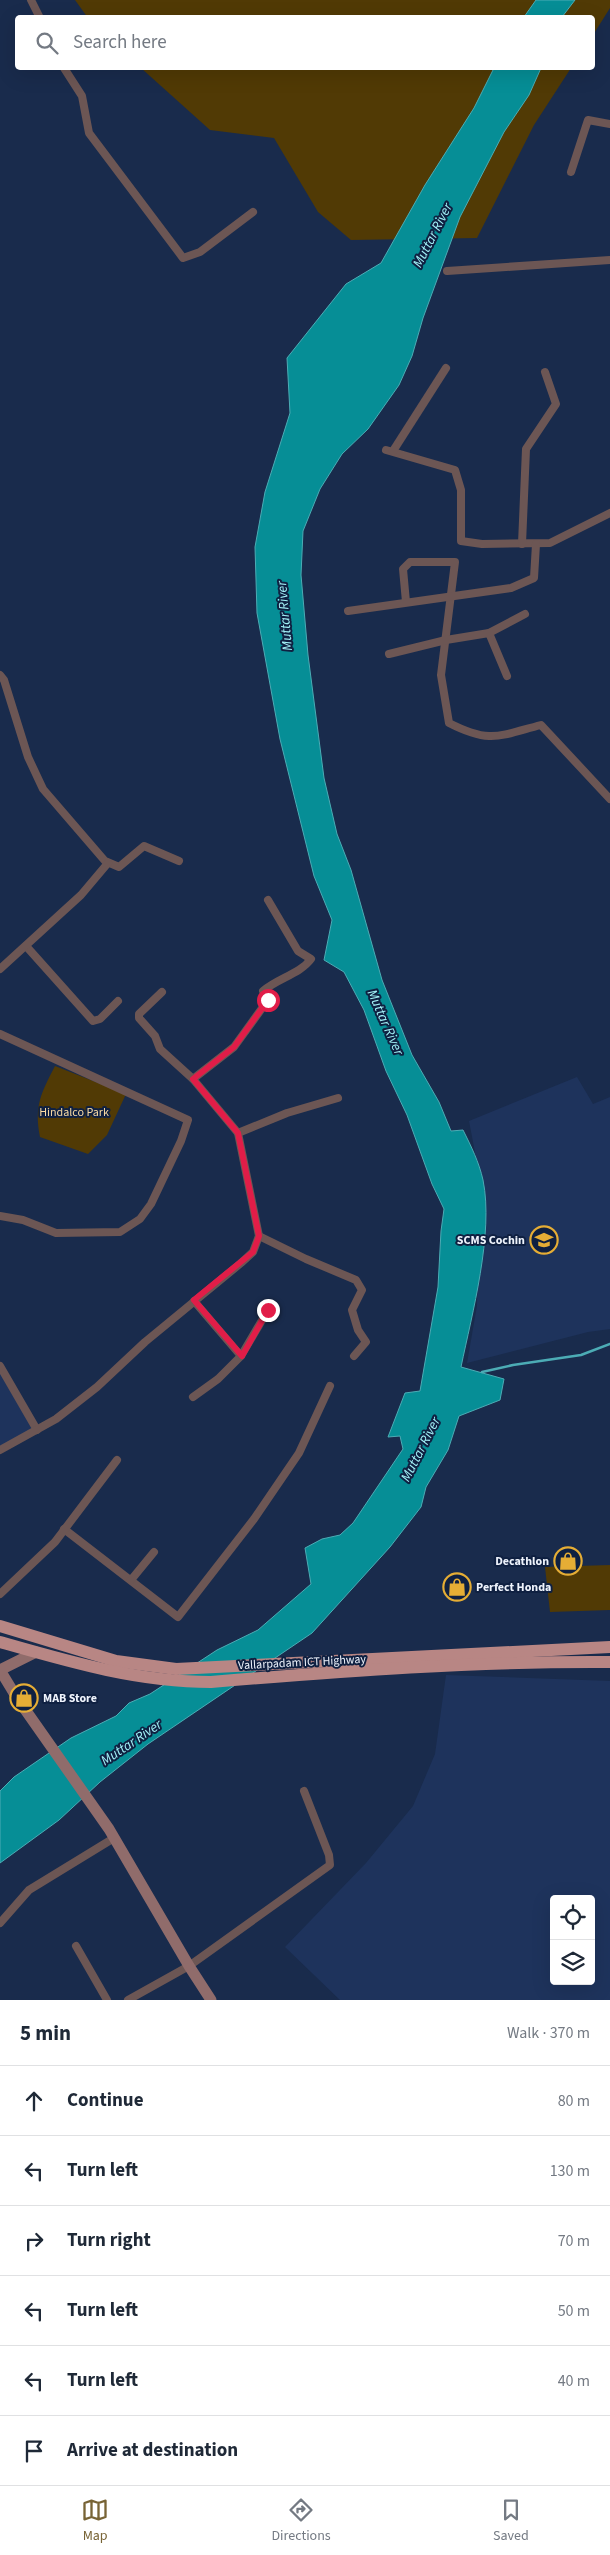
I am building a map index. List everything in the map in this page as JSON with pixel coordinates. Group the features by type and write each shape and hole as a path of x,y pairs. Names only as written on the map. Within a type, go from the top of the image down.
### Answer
{"highway":[{"name":"Vallarpadam ICT Highway","path":"0,1626 113,1667"},
{"name":"Vallarpadam ICT Highway","path":"0,1642 36,1652 113,1667 173,1682 211,1682 348,1665 610,1647"},
{"name":"Vallarpadam ICT Highway","path":"348,1665 527,1661 610,1662"}],"main road":[{"path":"36,1652 0,1670 17,1698 112,1834 188,1966 211,2000"}],"street":[{"path":"30,0 38,15"},
{"path":"65,70 82,96 89,133 183,258 200,252 253,212"},
{"path":"571,172 588,120 610,124"},
{"path":"447,271 610,260"},
{"path":"446,368 389,451 455,470 461,490 461,541 482,544 550,543 610,512"},
{"path":"522,544 526,449 556,404 545,372"},
{"path":"348,611 406,602 450,599 511,588 528,582 534,578 536,572 536,544"},
{"path":"406,602 403,569 410,562 454,562 441,675 449,723 472,734 492,737 541,725 610,800"},
{"path":"389,654 446,640 489,633 525,614"},
{"path":"489,633 507,676"},
{"path":"0,676 4,680 28,757 43,788 108,863 119,867 144,846 179,861"},
{"path":"0,969 81,894 108,863"},
{"path":"193,1079 234,1047 268,1000 263,991 304,967 311,959 298,951 268,900"},
{"path":"26,946 93,1020 100,1019 118,1001"},
{"path":"0,1450 56,1419 97,1387 145,1342 253,1252 259,1236 238,1133 193,1079 160,1049 154,1036 139,1018 139,1014 162,992"},
{"path":"0,1034 188,1120 181,1141 151,1204 140,1219 120,1232 56,1233 22,1220 0,1216"},
{"path":"238,1133 287,1113 338,1098"},
{"path":"259,1236 306,1259 356,1280 362,1290 352,1310 358,1330 366,1342 354,1356"},
{"path":"194,1300 242,1356"},
{"path":"193,1397 226,1373 242,1356 268,1310 275,1311"},
{"path":"0,1366 37,1430"},
{"path":"64,1529 178,1617 254,1519 299,1453 330,1386"},
{"path":"0,1594 55,1542 117,1460"},
{"path":"131,1580 154,1552"},
{"path":"128,2000 188,1966 330,1865 329,1856 304,1792"},
{"path":"0,1923 30,1890 112,1834"},
{"path":"76,1946 107,2000"}],"shaded area":[{"name":"SCMS Cochin","path":"577,1077 593,1104 610,1097 610,1329 588,1332 467,1363 477,1306 479,1173 469,1121"},
{"path":"0,1373 33,1429 0,1447"},
{"path":"446,1675 610,1681 610,2000 340,2000 285,1947 366,1863 413,1806 435,1754"}],"green space":[{"path":"75,0 610,0 610,8 595,32 595,15 86,15"},
{"path":"143,70 570,70 534,125 477,238 351,240 318,212 274,138 210,130"},
{"name":"Hindalco Park","path":"55,1066 126,1094 107,1135 88,1154 40,1137 38,1108 46,1084"},
{"path":"610,1565 610,1610 550,1612 545,1567"}],"water":[{"path":"536,0 575,0 564,15 525,15"},
{"name":"Muttar River","path":"493,70 540,70 529,95 504,132 460,217 423,318 412,356 399,385 368,429 342,454 320,489 303,531 301,575 308,655 324,778 337,834 351,870 382,980 412,1055 439,1102 451,1131 463,1130 477,1160 483,1180 486,1201 484,1248 476,1299 461,1367 504,1379 500,1400 459,1416 448,1450 426,1487 421,1507 390,1547 312,1633 148,1744 100,1782 59,1820 0,1863 0,1791 14,1777 71,1738 116,1716 129,1703 150,1694 217,1650 258,1630 311,1584 305,1548 322,1539 340,1535 353,1523 403,1449 400,1436 388,1437 405,1393 420,1391 438,1287 444,1209 432,1184 407,1115 386,1071 364,1010 344,972 324,960 332,920 314,876 280,739 257,613 255,547 265,492 290,413 287,358 346,284 381,263 425,185 474,108"}],"waterway":[{"path":"482,1372 513,1365 581,1355 610,1344"}],"place":[{"name":"SCMS Cochin","path":"544,1240"},
{"name":"Decathlon","path":"568,1561"},
{"name":"Perfect Honda","path":"457,1587"},
{"name":"MAB Store","path":"24,1698"}],"route":[{"path":"268,1000 234,1047 193,1079 238,1133 242,1143 259,1236 253,1252 194,1300 234,1350 242,1356 250,1338 268,1310"}]}
